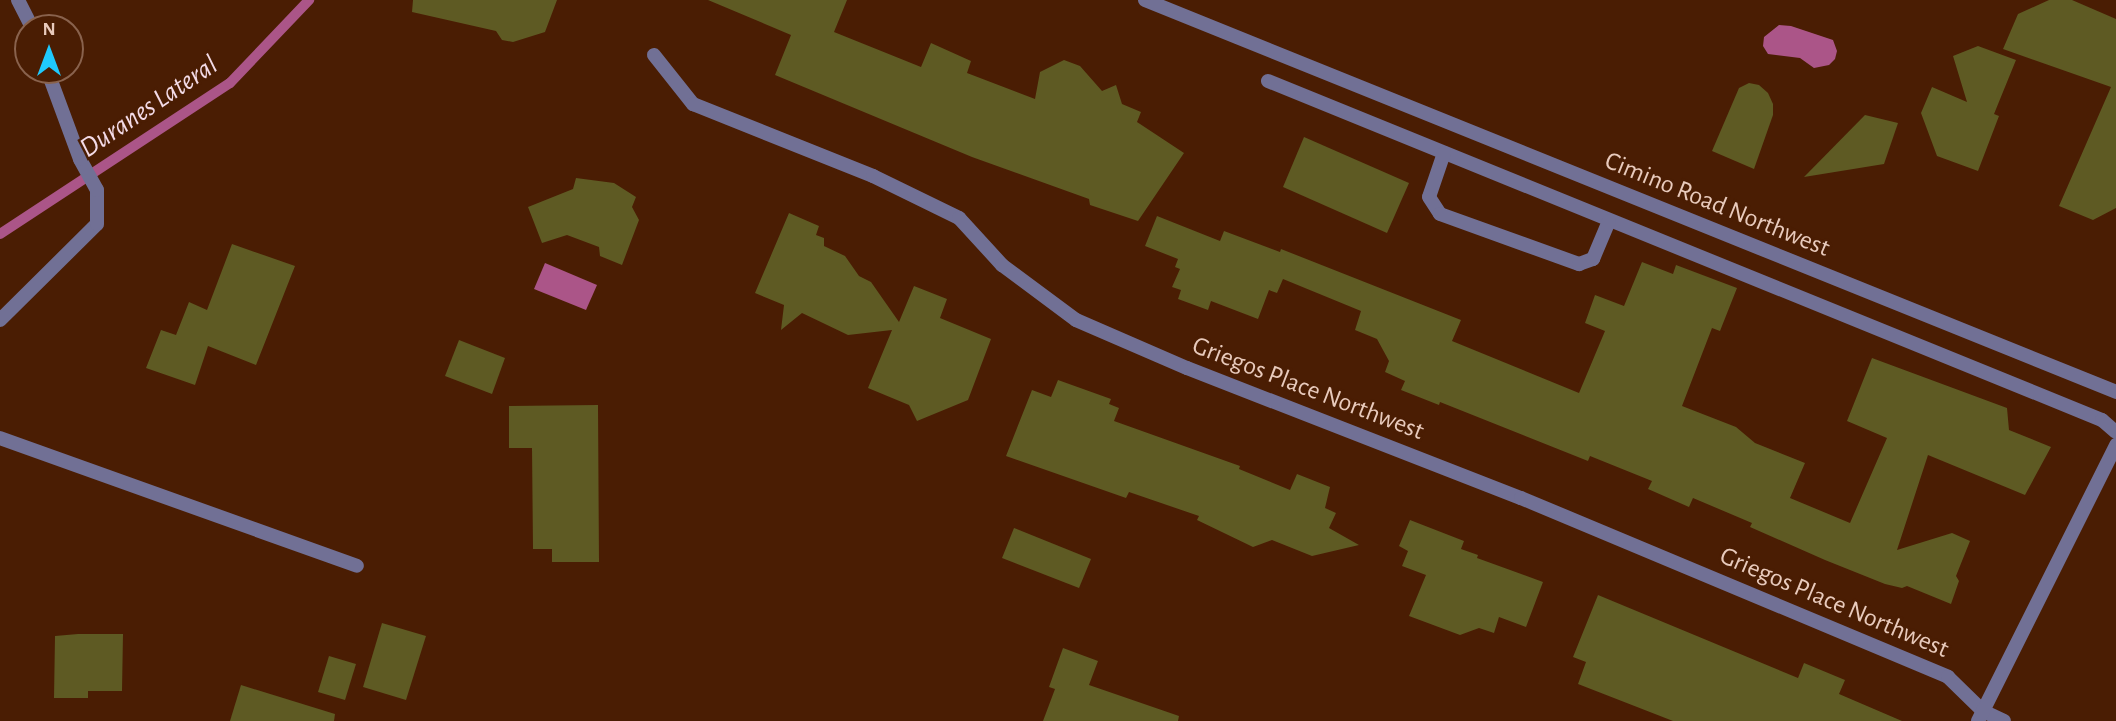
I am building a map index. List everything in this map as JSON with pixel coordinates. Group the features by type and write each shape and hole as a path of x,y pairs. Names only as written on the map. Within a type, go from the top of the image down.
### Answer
{"street":[{"name":"Cimino Road Northwest","path":"1145,0 2116,392"},
{"name":"Griegos Place Northwest","path":"654,55 693,104 873,176 959,218 1002,265 1076,320 1187,368 1521,498 1948,677 1981,716 2004,721"},
{"path":"1268,81 2102,420 2116,432"},
{"path":"0,320 97,224 96,187 80,159 52,84"},
{"path":"1444,153 1429,197 1440,214 1579,264 1593,260 1609,221"},
{"path":"0,438 357,566"},
{"path":"1981,716 2116,445"}],"shaded area":[{"path":"1779,25 1791,26 1833,40 1837,51 1835,59 1829,65 1814,68 1800,58 1768,54 1763,46 1764,37"},
{"path":"545,263 597,285 586,310 534,289"}],"building":[{"path":"413,0 557,0 545,32 513,42 502,40 496,31 412,12"},
{"path":"708,0 847,0 834,32 921,67 931,43 971,61 967,73 1035,99 1040,72 1064,60 1080,66 1102,91 1116,85 1122,104 1141,112 1137,122 1184,153 1138,221 1090,205 1089,199 972,157 775,75 791,35"},
{"path":"2049,0 2072,0 2116,19 2116,208 2093,220 2059,206 2111,87 2003,49 2018,14"},
{"path":"1978,46 2016,60 1994,114 1999,116 1978,171 1937,156 1921,113 1932,87 1967,102 1953,56"},
{"path":"1749,83 1759,85 1768,93 1773,104 1773,115 1754,169 1712,151 1739,88"},
{"path":"1865,115 1898,123 1884,164 1804,177"},
{"path":"1304,137 1409,183 1387,233 1283,187"},
{"path":"576,178 614,183 636,197 632,207 639,220 622,265 600,256 599,247 567,235 542,243 528,207 573,189"},
{"path":"789,213 819,226 816,235 824,238 824,246 845,256 859,276 871,282 899,322 914,286 947,299 940,318 991,339 968,400 917,421 909,405 868,388 892,330 848,335 802,313 781,330 784,305 755,293"},
{"path":"1157,216 1220,241 1224,231 1280,252 1281,249 1461,320 1452,341 1579,393 1605,331 1585,323 1595,295 1624,306 1642,262 1673,274 1676,265 1737,288 1720,331 1712,328 1682,406 1736,427 1755,443 1805,463 1790,498 1850,523 1887,438 1847,421 1872,358 2007,408 2009,430 2051,447 2025,495 1928,455 1897,550 1952,533 1970,541 1956,576 1959,581 1951,604 1907,586 1902,588 1885,584 1825,560 1750,527 1752,523 1693,498 1689,507 1648,489 1652,481 1590,456 1588,461 1440,402 1439,405 1401,390 1405,381 1385,372 1389,361 1377,339 1355,330 1361,311 1283,279 1277,293 1269,290 1258,319 1211,301 1208,310 1178,299 1181,290 1172,287 1180,269 1175,267 1178,259 1145,246"},
{"path":"232,244 295,266 256,365 208,346 195,385 146,368 161,330 176,335 189,302 207,310"},
{"path":"459,340 505,358 492,394 445,376"},
{"path":"1058,380 1111,399 1109,404 1119,408 1114,421 1240,466 1239,469 1290,490 1297,474 1330,487 1325,508 1336,513 1329,528 1359,545 1312,556 1272,540 1253,547 1197,520 1199,516 1129,492 1126,498 1006,456 1032,390 1051,397"},
{"path":"598,405 599,562 552,562 552,549 533,549 532,448 509,448 509,406"},
{"path":"1410,520 1464,541 1461,549 1478,555 1477,558 1543,582 1526,627 1499,617 1494,633 1479,628 1460,635 1409,616 1426,575 1402,566 1408,551 1399,546"},
{"path":"1014,528 1091,559 1079,588 1002,558"},
{"path":"1598,595 1798,678 1804,663 1845,680 1839,694 1902,721 1673,721 1578,684 1586,662 1573,657"},
{"path":"382,623 426,636 406,700 363,687"},
{"path":"123,634 122,691 88,691 88,698 54,698 55,636"},
{"path":"1063,648 1098,661 1089,685 1179,716 1178,721 1043,721 1055,689 1049,687"},
{"path":"329,656 356,664 345,700 318,692"},
{"path":"241,685 335,714 334,721 230,721"}],"waterway":[{"name":"Duranes Lateral","path":"0,234 230,83 309,0"}]}
